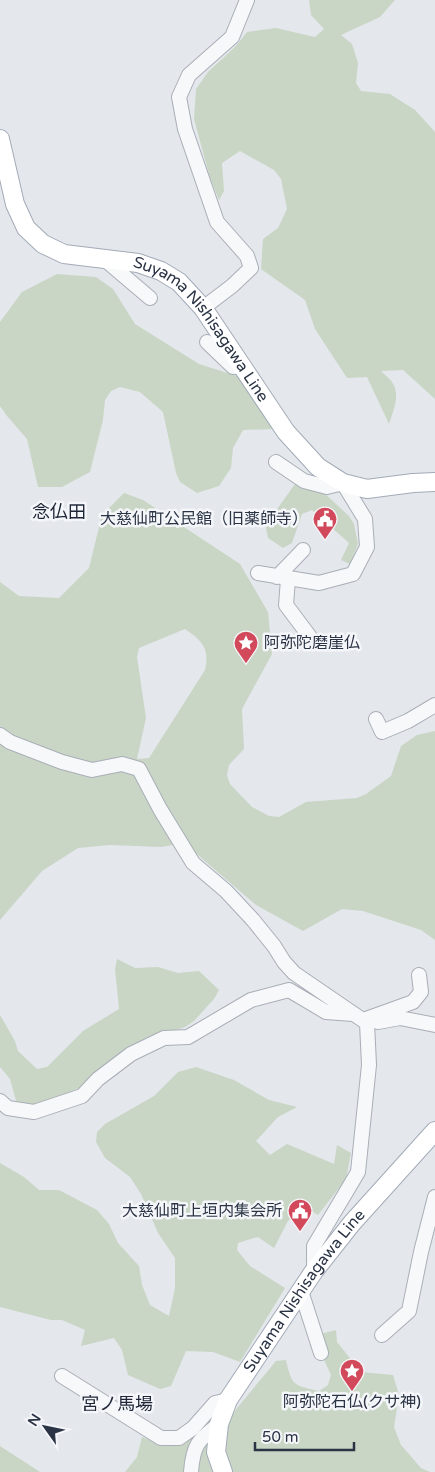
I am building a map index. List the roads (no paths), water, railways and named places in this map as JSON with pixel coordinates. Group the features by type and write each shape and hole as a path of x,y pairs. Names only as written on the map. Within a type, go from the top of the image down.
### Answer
{"main road":[{"name":"Suyama Nishisagawa Line","path":"0,139 15,204 26,228 43,244 64,254 138,263 161,271 179,282 203,308 286,432 318,467 343,483 367,489 435,482"},
{"name":"Suyama Nishisagawa Line","path":"223,1472 216,1452 219,1424 228,1400 314,1271 352,1223 435,1131"}],"street":[{"path":"203,308 232,286 251,268 247,256 218,222 185,129 179,97 190,75 232,36 247,0"},
{"path":"104,259 150,298"},
{"path":"207,342 233,367 243,367"},
{"path":"258,573 320,583 353,574 366,547 365,519 343,483 327,487 304,481 276,462"},
{"path":"303,550 282,578 286,606 310,638"},
{"path":"376,718 382,732 408,722 435,704"},
{"path":"0,735 10,742 62,762 92,770 122,764 139,769 160,809 194,863 226,891 253,920 294,973 361,1019 369,1065 358,1172 314,1246 314,1271"},
{"path":"361,1019 413,1002 421,992 419,975"},
{"path":"0,1101 8,1108 34,1112 82,1096 98,1079 131,1054 164,1038 188,1037 250,1000 289,990 326,1012 361,1019 400,1018 435,1025"},
{"path":"382,1335 409,1311 435,1197"},
{"path":"301,1291 321,1353"},
{"path":"62,1376 161,1438 179,1438 193,1428 215,1403 228,1400"},
{"path":"191,1472 194,1450 202,1437 219,1424"}],"place":[{"name":"大慈仙町公民館（旧薬師寺）","path":"325,540"},
{"name":"阿弥陀磨崖仏","path":"246,664"},
{"name":"大慈仙町上垣内集会所","path":"300,1232"},
{"name":"阿弥陀石仏(クサ神)","path":"352,1392"}],"district":[{"name":"念仏田","path":"59,512"},
{"name":"宮ノ馬場","path":"117,1404"}]}
